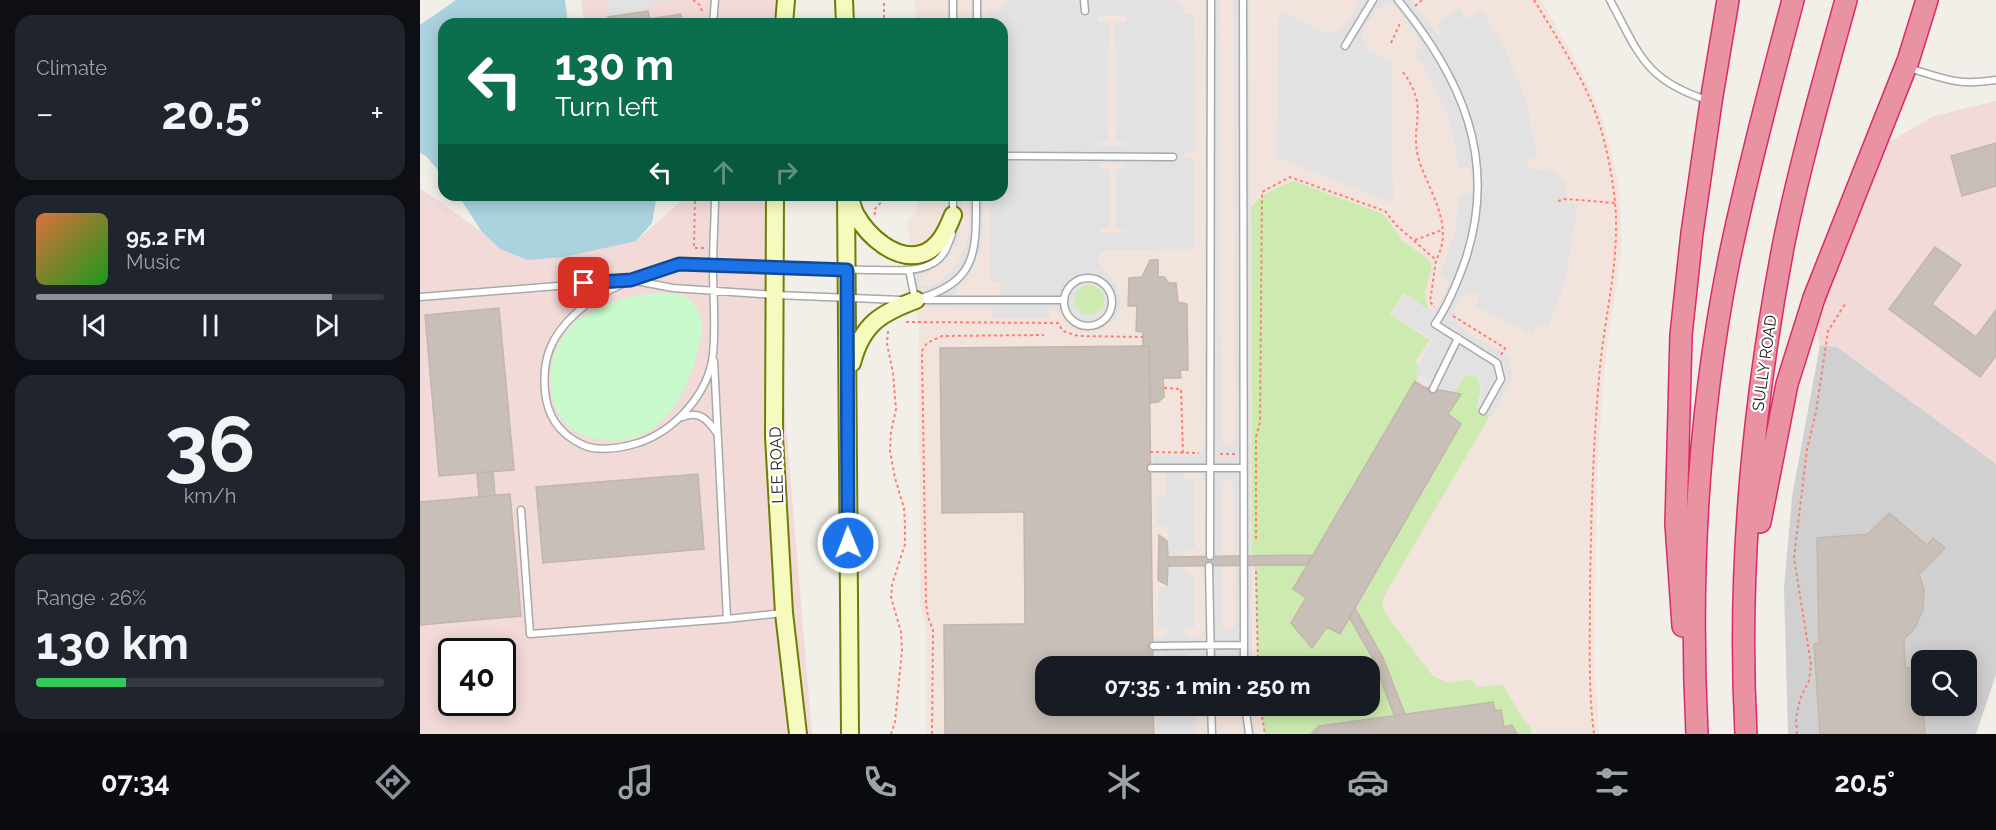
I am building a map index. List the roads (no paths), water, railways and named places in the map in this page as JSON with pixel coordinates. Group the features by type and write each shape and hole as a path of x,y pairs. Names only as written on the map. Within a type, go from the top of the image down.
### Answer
{"highway":[{"path":"1696,734 1682,620 1676,524 1681,335 1692,234 1728,0"},
{"path":"1696,734 1694,615 1696,540 1708,392 1733,241 1793,0"},
{"name":"SULLY ROAD","path":"1746,734 1744,695 1746,543 1758,400 1770,318 1794,198 1846,0"},
{"path":"1744,695 1751,597 1761,507 1787,384 1814,298 1906,67 1927,0"}],"street":[{"path":"784,18 786,0"},
{"path":"844,0 844,18"},
{"name":"LEE ROAD","path":"775,201 774,437 784,613 798,734"},
{"path":"847,201 850,734"},
{"path":"850,201 856,215 880,244 898,253 920,254 928,250 942,238 953,215"},
{"path":"848,384 856,349 871,324 894,308 916,300"}],"lane":[{"path":"714,18 716,0"},
{"path":"953,0 953,18"},
{"path":"977,0 977,18"},
{"path":"1084,0 1085,12"},
{"path":"1210,556 1211,0"},
{"path":"1243,0 1244,656"},
{"path":"1345,46 1373,0"},
{"path":"1398,0 1442,63 1461,101 1470,126 1478,166 1478,201 1473,233 1459,279 1444,311 1435,324 1497,363 1501,379 1483,411"},
{"path":"1610,0 1649,67 1678,90 1711,102"},
{"path":"1906,67 1954,82 1996,80"},
{"path":"1008,156 1173,156"},
{"path":"715,201 713,355 727,619"},
{"path":"713,355 693,403 677,419 650,439 616,448 590,448 567,436 559,429 549,413 544,376 551,343 566,322 591,301 631,280 679,264 909,270 931,264 941,257 953,231 953,201"},
{"path":"916,300 945,288 961,275 972,260 976,235 976,201"},
{"path":"909,270 916,300"},
{"path":"1089,277 1104,284 1110,291 1112,306 1109,313 1099,323 1084,326 1077,324 1067,315 1063,300 1068,287 1075,281 1089,277"},
{"path":"420,297 631,280 673,288 847,299 1063,300"},
{"path":"1433,389 1458,338"},
{"path":"677,419 687,415 701,416 708,420 717,433"},
{"path":"1151,468 1242,468"},
{"path":"520,510 531,634 784,613"},
{"path":"1209,566 1210,656"},
{"path":"1153,646 1244,645"},
{"path":"1211,716 1212,734"},
{"path":"1247,716 1249,734"}],"water":[{"path":"456,0 565,0 567,18 438,18 438,170 426,156 420,153 420,25"},
{"path":"462,201 656,201 652,223 636,241 564,257 528,260 500,249 482,232"}]}
